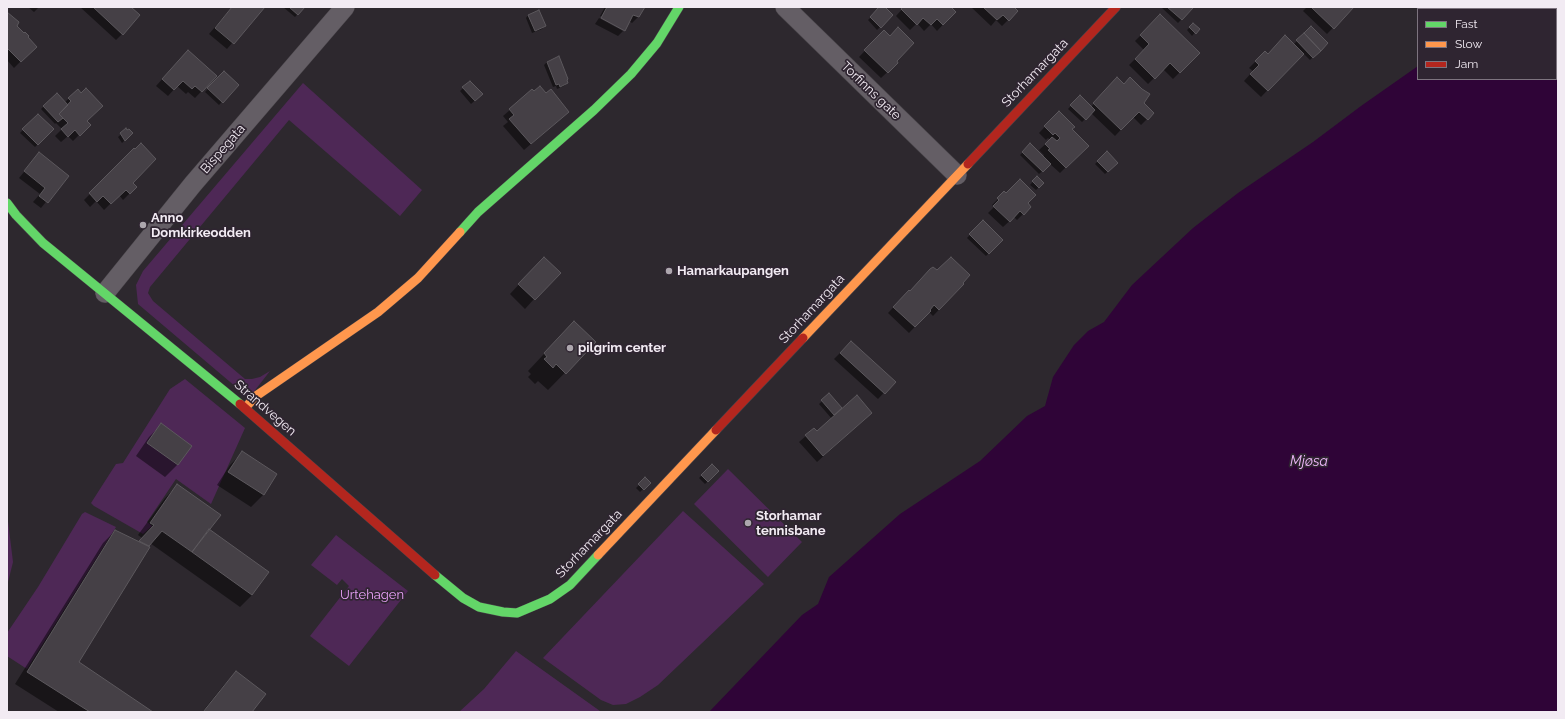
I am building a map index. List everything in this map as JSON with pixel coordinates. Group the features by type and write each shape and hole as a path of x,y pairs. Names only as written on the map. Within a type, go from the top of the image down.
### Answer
{"main road":[{"path":"245,408 256,396 378,312 418,278 478,212 594,110 631,74 657,43 680,7"},
{"name":"Storhamargata","path":"517,613 550,599 570,585 1116,7"},
{"name":"Strandvegen","path":"7,203 16,215 43,243 245,408 463,598 479,607 517,613"}],"street":[{"name":"Bispegata","path":"104,293 193,184 345,7"},
{"name":"Torfinns gate","path":"785,7 957,175"}],"green space":[{"path":"303,83 422,190 400,216 289,120 150,287 148,293 153,301 245,379 260,377 270,371 249,398 138,304 136,285 143,271"},
{"path":"185,379 245,428 211,504 176,479 147,522 152,526 143,534 91,503 116,464 123,463 170,389"},
{"name":"Storhamar tennisbane","path":"728,469 802,542 768,577 694,504"},
{"path":"683,511 764,584 658,685 626,704 613,705 601,700 543,658"},
{"path":"85,512 116,527 27,669 7,656 7,633 38,587 82,514"},
{"path":"7,513 13,562 7,586"},
{"name":"Urtehagen","path":"336,535 408,591 349,666 310,636 349,586 342,579 337,585 311,565"},
{"path":"516,651 601,712 459,712 484,689"}],"water":[{"name":"Mjøsa","path":"1558,7 1558,712 709,712 802,615 818,604 829,577 900,514 980,461 1027,416 1045,406 1053,377 1074,345 1088,331 1104,322 1132,285 1193,228 1238,193 1313,142 1417,67 1417,80 1557,80 1557,8 1502,8"}],"building":[{"path":"93,7 131,7 140,15 123,35"},
{"path":"232,7 265,7 234,44 215,28"},
{"path":"289,7 305,7 298,15"},
{"path":"607,7 645,7 639,17 633,15 625,31 601,18"},
{"path":"879,7 885,7 893,15 881,28 870,17"},
{"path":"903,7 951,7 956,12 943,25 937,19 931,25 923,18 917,25 901,9"},
{"path":"983,7 1014,7 1018,11 1009,21 1003,15 997,20"},
{"path":"1167,7 1191,7 1193,8 1182,20"},
{"path":"1311,7 1354,7 1334,29"},
{"path":"539,10 546,26 535,31 528,15"},
{"path":"7,12 19,22 17,26 29,36 28,37 37,47 21,62 7,48"},
{"path":"1160,14 1200,53 1180,73 1170,63 1155,79 1135,59 1149,44 1140,35"},
{"path":"1193,23 1200,29 1196,34 1189,27"},
{"path":"1311,26 1328,43 1321,51 1304,33"},
{"path":"898,27 914,43 888,73 864,50 884,30 890,36"},
{"path":"1304,33 1321,51 1313,58 1296,40"},
{"path":"1285,35 1304,54 1268,91 1250,74 1259,65 1255,61 1265,51 1268,54"},
{"path":"188,50 217,76 202,92 195,86 192,89 183,81 174,90 162,79"},
{"path":"559,56 568,79 568,83 560,87 559,84 556,85 547,62"},
{"path":"224,71 239,85 223,103 207,88"},
{"path":"1117,77 1124,84 1130,77 1142,89 1150,94 1144,103 1154,113 1148,120 1139,112 1121,130 1093,103"},
{"path":"470,81 483,94 475,101 462,87"},
{"path":"540,86 546,93 551,89 569,112 531,144 509,119 514,115 509,109 532,89 534,91"},
{"path":"86,88 103,106 87,121 91,125 80,136 75,130 68,137 61,129 68,123 59,114 71,101 68,98 78,89 81,93"},
{"path":"57,93 68,105 59,114 63,118 58,122 43,106"},
{"path":"1080,95 1095,110 1086,120 1070,105"},
{"path":"1059,111 1075,127 1072,129 1089,146 1066,168 1048,150 1050,149 1045,144 1052,137 1057,141 1060,138 1055,133 1053,135 1044,126"},
{"path":"38,114 54,129 38,145 22,129"},
{"path":"126,128 133,133 125,141 120,133"},
{"path":"141,143 156,159 133,183 137,187 130,194 126,190 111,204 103,196 97,202 89,193 134,148 135,149"},
{"path":"1030,143 1051,164 1043,172 1022,152"},
{"path":"1107,151 1118,163 1108,172 1097,161"},
{"path":"39,152 69,176 48,203 39,196 45,188 24,171"},
{"path":"1037,176 1044,183 1039,188 1032,181"},
{"path":"1020,179 1036,195 1028,203 1031,207 1024,215 1020,211 1010,222 993,206 999,200 997,198 1004,191 1006,193"},
{"path":"983,220 1003,240 989,254 969,234"},
{"path":"544,257 561,273 535,300 518,284"},
{"path":"951,257 970,275 963,283 964,284 939,310 934,305 930,310 931,311 915,327 893,307 930,269 933,267 937,270"},
{"name":"pilgrim center","path":"574,321 596,342 566,374 556,364 553,368 544,359 547,357 544,353"},
{"path":"851,341 896,382 885,394 840,353"},
{"path":"829,393 842,408 834,415 821,400"},
{"path":"857,395 872,413 823,456 805,435 814,428 817,431"},
{"path":"161,423 192,446 178,465 147,443"},
{"path":"242,451 277,474 264,495 228,472"},
{"path":"712,464 719,471 708,482 701,475"},
{"path":"645,477 651,483 644,490 638,484"},
{"path":"177,484 221,515 192,552 162,531 149,546 139,541 154,525 150,523"},
{"path":"209,529 269,572 252,595 192,552"},
{"path":"115,530 150,547 79,662 153,712 90,712 27,672"},
{"path":"236,671 266,694 252,712 203,712"}],"traffic: fast":[{"path":"460,232 478,212 594,110 631,74 657,43 679,7"},
{"path":"7,203 16,215 43,243 240,404"},
{"path":"435,575 463,598 479,607 517,613 550,599 570,585 598,555"}],"traffic: slow":[{"path":"803,338 968,164"},
{"path":"245,408 256,396 378,312 418,278 460,232"},
{"path":"598,555 716,430"}],"traffic: jam":[{"path":"968,164 1116,7"},
{"path":"716,430 803,338"},
{"path":"240,404 435,575"}],"place":[{"name":"Anno Domkirkeodden","path":"143,225"},
{"name":"Hamarkaupangen","path":"669,271"},
{"name":"pilgrim center","path":"570,348"},
{"name":"Storhamar tennisbane","path":"748,523"}]}
